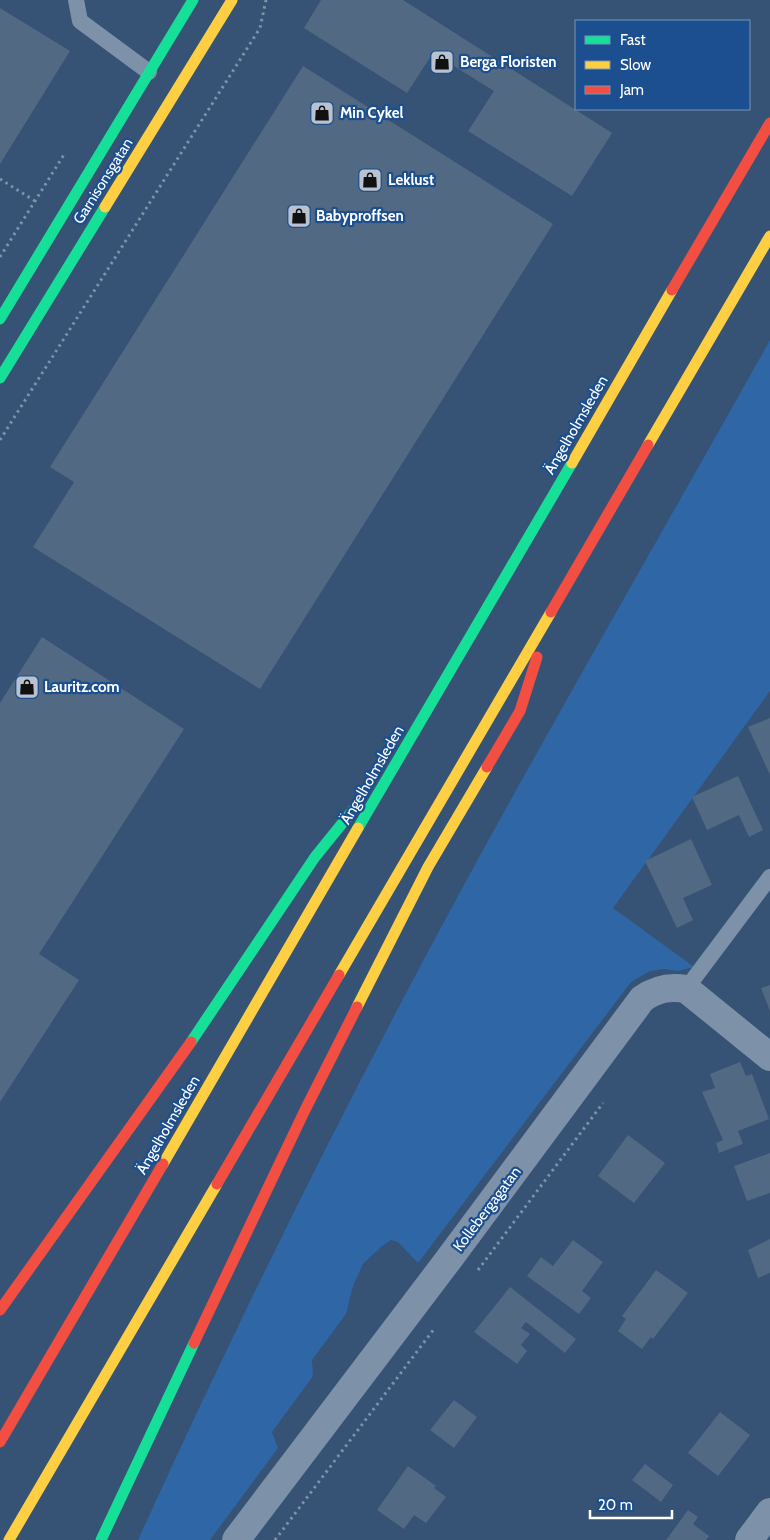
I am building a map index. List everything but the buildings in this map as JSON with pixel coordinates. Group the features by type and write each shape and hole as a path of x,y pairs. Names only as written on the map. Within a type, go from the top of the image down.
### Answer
{"main road":[{"name":"Garnisonsgatan","path":"0,320 193,0"},
{"name":"Garnisonsgatan","path":"0,378 232,0"},
{"name":"Ängelholmsleden","path":"0,1442 770,123"},
{"path":"9,1540 770,236"},
{"path":"102,1540 310,1101 428,867 520,711 552,609"},
{"path":"0,1310 192,1040 315,858 412,736"}],"street":[{"name":"Kollebergagatan","path":"236,1540 449,1259 642,999 651,993 663,989 674,987 686,990"},
{"path":"686,990 770,1057"},
{"path":"749,1540 770,1512"}],"lane":[{"path":"76,0 80,21 149,72"},
{"path":"686,990 770,877"}],"path":[{"path":"0,440 260,28 266,0"},
{"path":"0,179 35,201"}],"shaded area":[{"path":"770,340 770,691 613,908 694,967 678,971 664,969 650,971 631,982 418,1263 398,1242 391,1240 363,1264 353,1286 346,1314 312,1360 313,1376 272,1432 278,1448 210,1540 138,1540 223,1358 311,1177 403,998 533,761"}],"traffic: fast":[{"path":"0,319 193,0"},
{"path":"0,378 105,207"},
{"path":"358,828 572,463"},
{"path":"191,1042 315,857 353,810"},
{"path":"101,1540 194,1343"}],"traffic: slow":[{"path":"105,207 232,0"},
{"path":"648,445 770,236"},
{"path":"572,463 672,290"},
{"path":"339,975 551,612"},
{"path":"357,1007 428,867 487,767"},
{"path":"163,1164 358,828"},
{"path":"9,1540 217,1184"}],"traffic: jam":[{"path":"672,290 770,123"},
{"path":"551,612 648,445"},
{"path":"487,767 520,711 537,657"},
{"path":"217,1184 339,975"},
{"path":"194,1343 305,1110 357,1007"},
{"path":"0,1310 191,1042"},
{"path":"0,1442 163,1164"}],"place":[{"name":"Berga Floristen","path":"442,62"},
{"name":"Min Cykel","path":"322,113"},
{"name":"Leklust","path":"370,180"},
{"name":"Babyproffsen","path":"299,216"},
{"name":"Lauritz.com","path":"27,687"}]}
